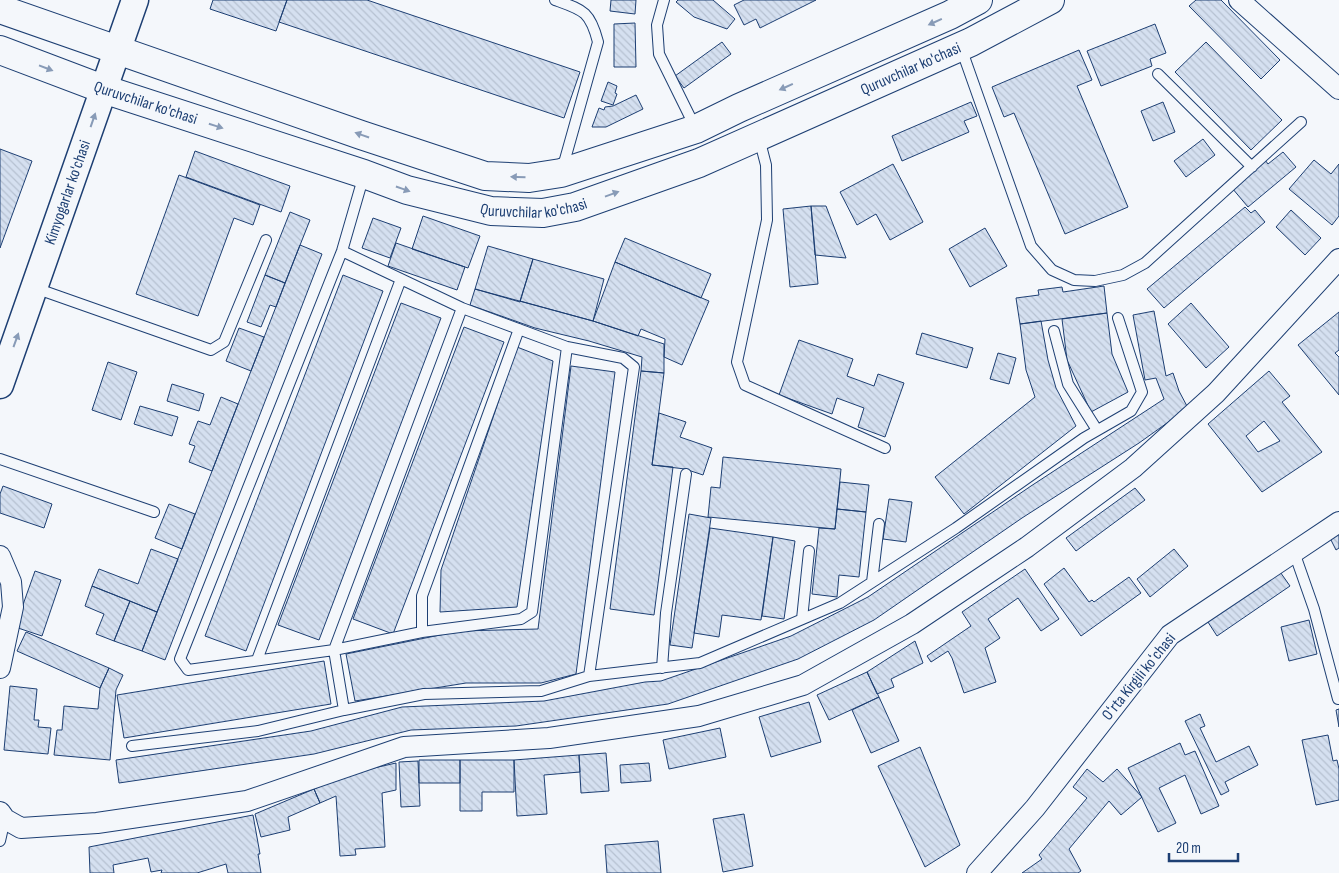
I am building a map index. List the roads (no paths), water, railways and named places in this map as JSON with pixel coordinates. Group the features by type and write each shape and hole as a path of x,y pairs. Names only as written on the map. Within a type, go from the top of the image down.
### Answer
{"main road":[{"name":"Quruvchilar ko'chasi","path":"0,9 485,176 529,178 561,173 696,129 739,108 950,15 978,0"},
{"name":"Quruvchilar ko'chasi","path":"0,50 103,90 364,174 407,190 491,211 542,213 575,207 699,163 960,47 1050,0"}],"street":[{"name":"Kimyogarlar ko'chasi","path":"0,385 135,0"},
{"path":"1239,0 1339,89"},
{"path":"2,815 21,828 97,823 247,801 404,747 549,738 699,716 803,686 912,624 1026,547 1133,468 1217,392 1339,259"},
{"name":"Oʻrta Kirgili koʻchasi","path":"977,873 1035,808 1170,635 1339,522"},
{"path":"0,556 11,582 13,607 0,668"}],"lane":[{"path":"555,0 581,10 593,24 598,42 561,173"},
{"path":"664,0 657,25 659,54 696,129"},
{"path":"960,47 1031,246 1052,270 1074,280 1095,281 1123,275 1145,263 1301,122"},
{"path":"1158,74 1252,167"},
{"path":"758,136 766,165 767,220 737,362 745,385 885,448"},
{"path":"364,174 342,251 180,659 188,670 334,650 422,632 521,619 532,612 567,347"},
{"path":"35,288 211,350 224,342 266,240"},
{"path":"342,251 462,308 567,347 624,358 634,367 589,676"},
{"path":"257,660 401,279"},
{"path":"344,710 334,650 462,308"},
{"path":"132,746 258,731 344,710 424,694 541,691 589,676 700,663 840,603 956,528 1084,438 1131,411 1142,392 1118,318"},
{"path":"422,632 422,596 519,329"},
{"path":"1054,330 1068,384 1097,430"},
{"path":"0,459 154,512"},
{"path":"662,668 666,613 686,474"},
{"path":"872,582 879,524"},
{"path":"802,619 809,551"},
{"path":"1294,552 1314,609 1338,699"},
{"path":"0,841 2,815"}]}
